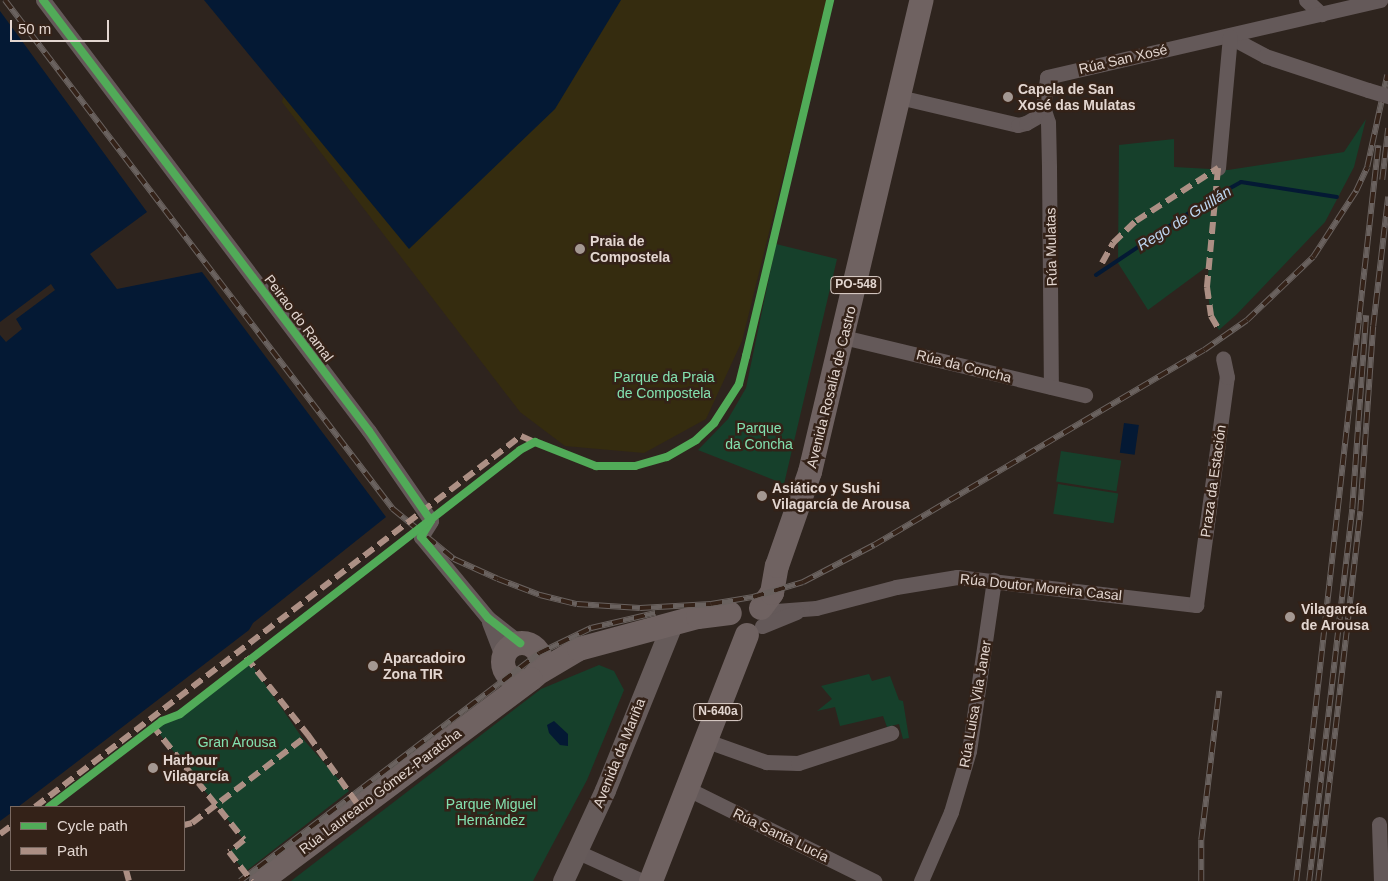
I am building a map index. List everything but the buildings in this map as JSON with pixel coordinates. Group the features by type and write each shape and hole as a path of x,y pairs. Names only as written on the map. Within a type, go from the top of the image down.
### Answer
{"main road":[{"name":"Avenida Rosalía de Castro","path":"750,618 772,593 777,566 806,486 922,0"},
{"path":"515,654 579,649 672,624 750,618"},
{"name":"N-640a","path":"651,881 707,741 750,618"},
{"name":"Rúa Laureano Gómez-Paratcha","path":"261,881 500,701 533,677 579,649"},
{"path":"515,654 541,659 533,677 517,680 515,654"},
{"path":"500,701 515,654"}],"street":[{"name":"Peirao do Ramal","path":"43,0 369,431 431,521 421,537 515,654"},
{"path":"1306,0 1321,14"},
{"name":"Rúa San Xosé","path":"1043,107 1047,77 1230,37 1380,0"},
{"path":"1218,168 1230,37 1265,56 1388,96"},
{"path":"899,97 1018,125 1033,120 1043,107"},
{"name":"Rúa Mulatas","path":"1043,107 1048,122 1051,387"},
{"name":"Rúa da Concha","path":"843,337 1085,395"},
{"name":"Praza da Estación","path":"1196,604 1227,376 1223,358"},
{"name":"Rúa Doutor Moreira Casal","path":"750,618 800,611 928,580 957,577 1196,604"},
{"name":"Rúa Luisa Vila Janer","path":"921,881 951,812 969,751 994,580"},
{"name":"Peirao do Ramal","path":"488,618 515,654"},
{"name":"Avenida da Mariña","path":"563,881 578,852 672,624"},
{"path":"707,741 766,762 798,763 891,733"},
{"name":"Rúa Santa Lucía","path":"688,789 874,881"},
{"path":"1380,824 1381,881"},
{"path":"578,852 642,881"}],"green space":[{"path":"1366,119 1354,167 1325,222 1237,314 1219,330 1211,316 1207,287 1209,265 1148,310 1118,263 1119,145 1174,139 1174,167 1228,170 1344,152"},
{"name":"Parque da Concha","path":"776,244 837,259 784,484 698,450 728,419 746,388"},
{"path":"1061,451 1121,461 1116,491 1056,482"},
{"path":"1058,484 1118,494 1114,523 1053,514"},
{"name":"Gran Arousa","path":"249,661 303,739 349,791 245,872 229,852 244,840 154,727"},
{"name":"Parque Miguel Hernández","path":"599,665 614,671 624,690 587,780 533,881 291,881 541,689"},
{"path":"869,674 872,681 890,676 899,700 903,701 909,738 903,739 899,724 887,727 883,716 840,726 835,707 817,711 832,699 821,686"}],"sand":[{"name":"Praia de Compostela","path":"426,0 827,0 742,341 706,419 644,453 565,446 520,412 282,102 297,44"}],"water":[{"path":"204,0 621,0 555,109 409,249"},
{"path":"0,11 147,212 90,254 117,289 202,272 386,517 253,623 249,630 19,806 10,806 10,814 0,821 0,335 6,342 22,329 16,319 55,290 51,284 0,322"},
{"path":"1124,423 1139,425 1135,455 1120,453"},
{"path":"554,721 568,734 568,746 560,745 549,733 547,725"}],"waterway":[{"name":"Rego de Guillán","path":"1096,275 1207,201 1241,182 1337,197"}],"railway":[{"path":"5,0 393,509 454,559 498,579 540,595 577,604 640,608 711,604 753,597 803,582 874,545 1204,350 1247,320 1313,257 1356,191 1367,167 1387,75"},
{"path":"1382,180 1388,128"},
{"path":"1296,881 1378,146"},
{"path":"1318,881 1360,511 1373,326 1388,197"},
{"path":"1309,881 1352,509 1366,316"},
{"path":"240,881 539,653 591,628 655,613"},
{"path":"1201,881 1201,840 1219,691"}],"marked path":[{"path":"1218,168 1207,287 1211,316 1219,330"},
{"path":"1102,263 1113,243 1136,221 1218,168"},
{"path":"36,806 521,436 537,443"},
{"path":"246,657 308,735"},
{"path":"152,725 244,840 229,852 252,881"},
{"path":"185,825 192,823 308,735 359,806"},
{"path":"0,834 10,827"},
{"path":"126,871 129,881"}],"cycle path":[{"path":"43,0 369,431 431,521 421,537 488,618 520,643"},
{"path":"50,806 162,721 180,714 520,450 535,442 596,466 635,466 667,457 696,440 714,423 739,384 830,0"}],"place":[{"name":"Capela de San Xosé das Mulatas","path":"1008,97"},
{"name":"Praia de Compostela","path":"580,249"},
{"name":"Asiático y Sushi Vilagarcía de Arousa","path":"762,496"},
{"name":"Vilagarcía de Arousa","path":"1290,617"},
{"name":"Aparcadoiro Zona TIR","path":"373,666"},
{"name":"Harbour Vilagarcía","path":"153,768"}],"park label":[{"name":"Parque da Praia de Compostela","path":"664,386"}]}
